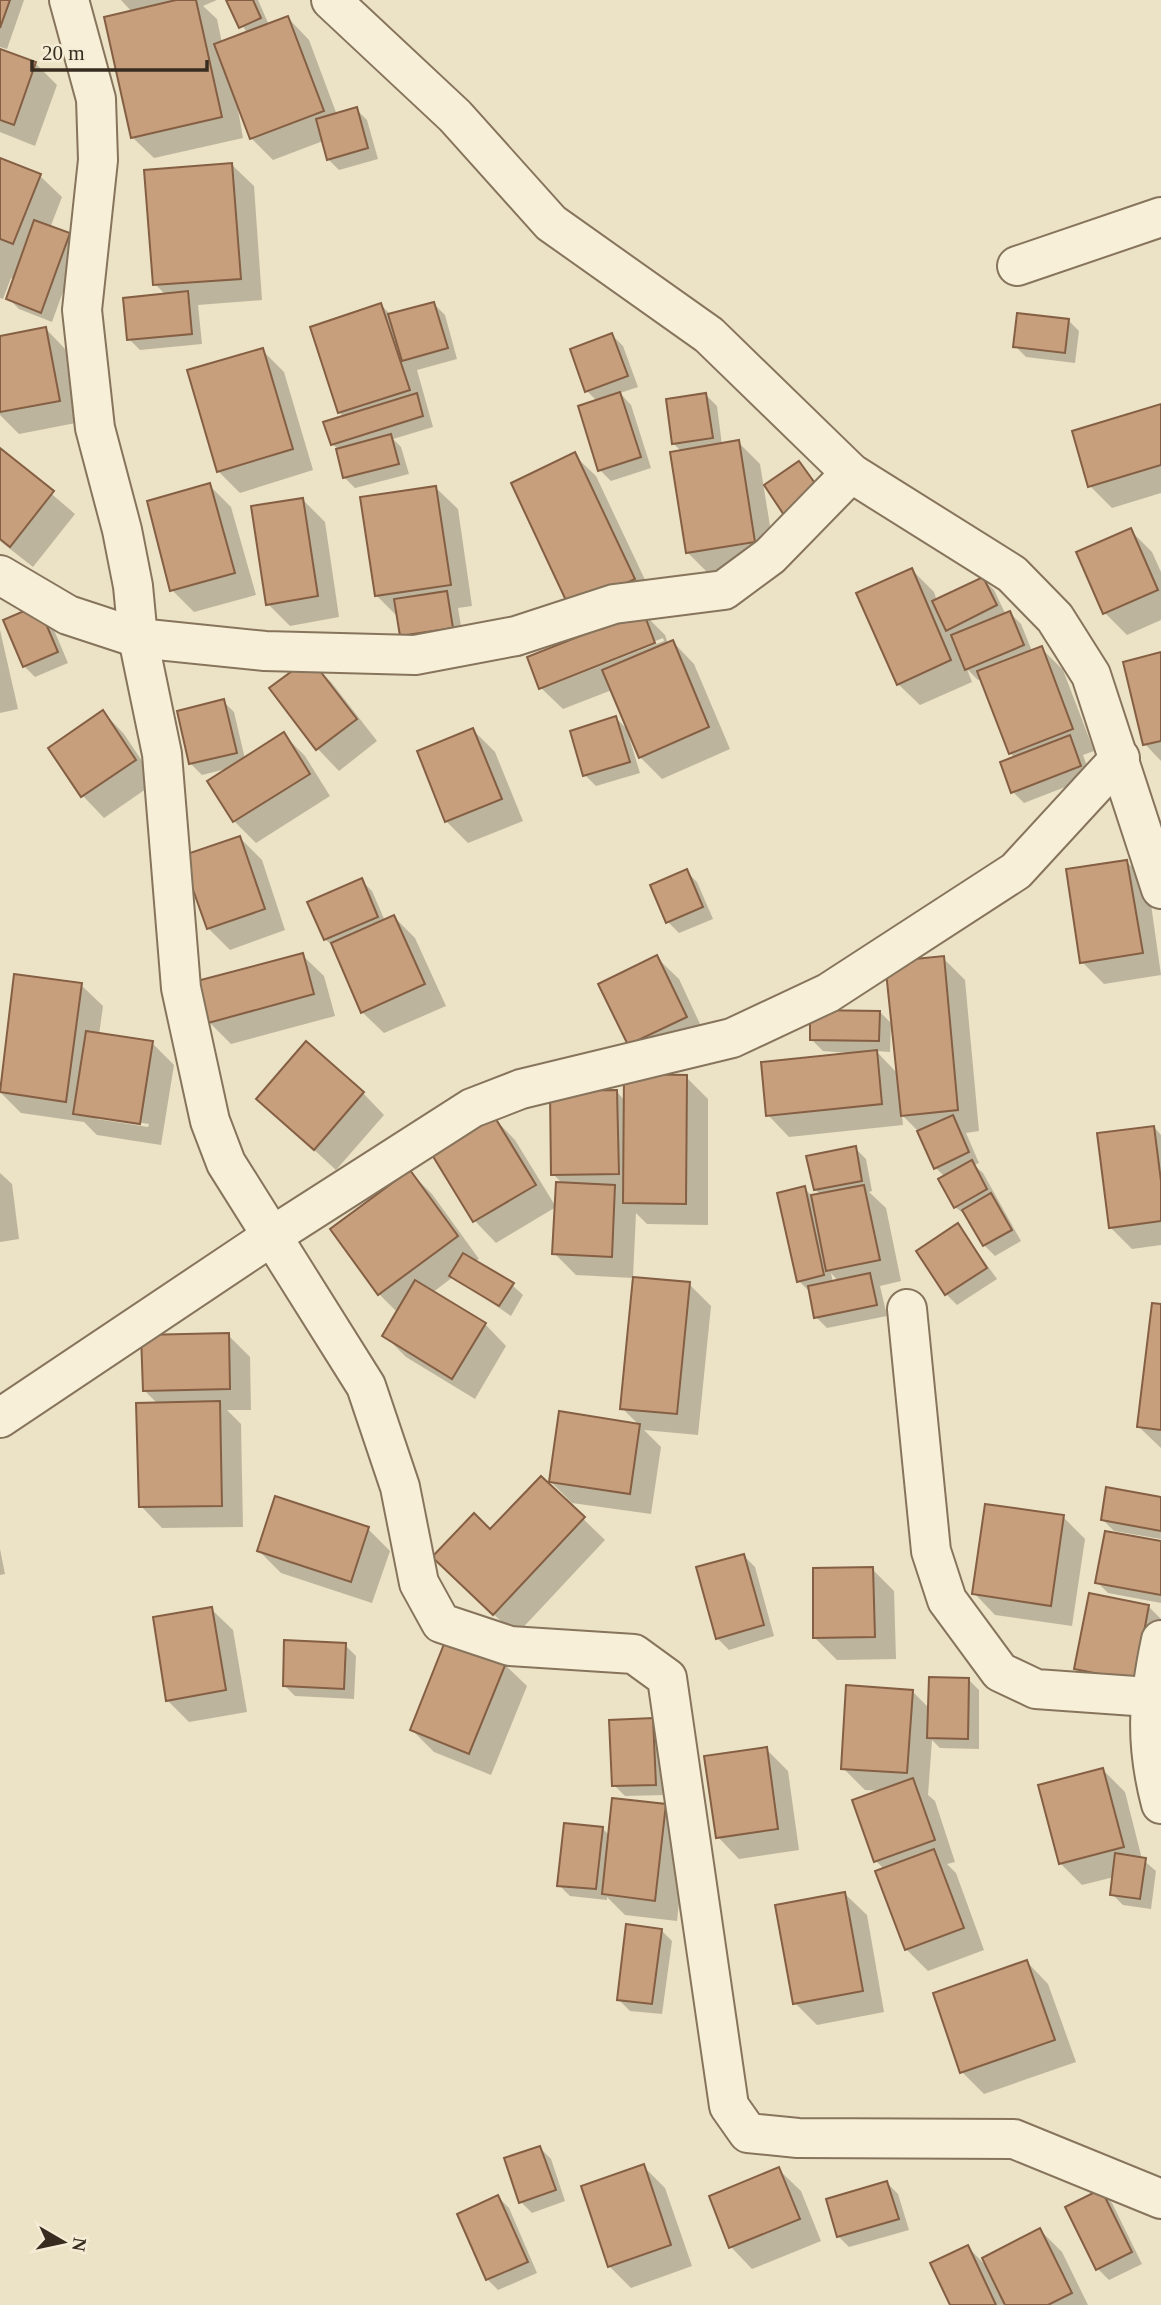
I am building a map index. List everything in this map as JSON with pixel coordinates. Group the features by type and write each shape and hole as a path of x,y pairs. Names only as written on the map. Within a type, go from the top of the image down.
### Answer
{"street":[{"path":"69,0 96,99 98,160 82,310 95,428 122,530 133,586 138,638 162,754 181,988 210,1121 226,1163 366,1386 400,1487 419,1583 441,1623 510,1646 634,1654 667,1678 729,2106 748,2133 797,2138 1014,2139 1161,2199"},
{"path":"331,0 455,116 551,223 709,335 851,473 1012,574 1055,618 1091,674 1161,889"},
{"path":"1017,266 1161,217"},
{"path":"0,575 68,615 138,638 265,651 415,655 516,636 614,604 724,590 769,556 851,473"},
{"path":"0,1418 272,1236 472,1108 521,1089 732,1038 828,993 1016,871 1120,758"},
{"path":"907,1309 930,1551 947,1600 1000,1672 1036,1689 1149,1697"},
{"path":"1161,1640 1149,1697 1152,1767 1161,1804"}],"building":[{"path":"0,0 10,0 0,28"},
{"path":"176,0 196,0 222,117 131,138 104,17"},
{"path":"226,0 253,0 261,18 239,28"},
{"path":"288,16 324,111 250,139 214,44"},
{"path":"0,49 36,62 14,125 0,120"},
{"path":"357,107 368,148 327,160 316,119"},
{"path":"0,158 41,174 13,244 0,239"},
{"path":"232,163 241,279 153,285 144,170"},
{"path":"34,220 70,233 41,313 6,299"},
{"path":"188,291 192,334 127,340 123,298"},
{"path":"434,302 448,348 402,361 388,314"},
{"path":"381,303 410,390 338,413 310,327"},
{"path":"1017,313 1069,319 1065,353 1013,347"},
{"path":"46,327 60,401 0,412 0,336"},
{"path":"612,333 628,376 585,392 570,349"},
{"path":"263,348 293,449 217,472 187,370"},
{"path":"620,392 641,457 598,471 578,406"},
{"path":"417,393 423,416 331,445 323,422"},
{"path":"706,393 713,438 672,444 666,399"},
{"path":"1161,404 1161,465 1088,487 1072,431"},
{"path":"391,434 399,464 343,478 336,449"},
{"path":"739,440 755,542 686,553 670,452"},
{"path":"0,448 54,491 10,547 0,539"},
{"path":"575,452 635,579 570,609 511,483"},
{"path":"799,461 822,493 786,518 764,485"},
{"path":"210,483 235,573 170,591 147,501"},
{"path":"436,486 451,585 375,596 360,497"},
{"path":"303,498 318,596 266,605 251,506"},
{"path":"1131,528 1158,590 1103,614 1076,552"},
{"path":"912,568 951,660 897,685 856,593"},
{"path":"983,577 997,605 946,631 932,601"},
{"path":"447,591 453,628 400,636 394,599"},
{"path":"38,605 58,652 23,667 3,620"},
{"path":"643,611 655,643 539,689 527,657"},
{"path":"1010,611 1024,645 965,670 951,635"},
{"path":"673,640 709,727 639,758 602,670"},
{"path":"1042,646 1073,729 1009,754 977,671"},
{"path":"1161,652 1161,741 1143,745 1123,662"},
{"path":"310,658 357,719 316,750 269,688"},
{"path":"224,699 237,753 189,764 177,711"},
{"path":"103,710 136,760 81,797 48,748"},
{"path":"616,716 630,762 583,776 570,731"},
{"path":"473,728 502,799 445,822 417,751"},
{"path":"284,732 310,774 233,822 207,781"},
{"path":"1070,735 1081,766 1011,793 1000,762"},
{"path":"240,836 265,909 207,929 181,856"},
{"path":"1127,860 1143,953 1080,963 1066,869"},
{"path":"687,869 703,907 666,923 650,885"},
{"path":"362,878 378,917 324,940 307,902"},
{"path":"394,915 425,984 361,1013 331,943"},
{"path":"303,953 314,994 208,1023 197,981"},
{"path":"657,955 687,1017 628,1045 598,984"},
{"path":"944,956 958,1110 901,1116 885,962"},
{"path":"14,974 82,983 66,1102 0,1092"},
{"path":"810,1010 880,1011 879,1041 810,1040"},
{"path":"86,1031 153,1041 140,1124 73,1114"},
{"path":"306,1041 364,1092 314,1150 256,1099"},
{"path":"877,1050 882,1104 766,1116 761,1062"},
{"path":"624,1074 687,1075 686,1204 623,1203"},
{"path":"617,1090 619,1174 551,1175 550,1091"},
{"path":"953,1115 969,1152 934,1169 917,1131"},
{"path":"494,1116 536,1185 473,1222 431,1153"},
{"path":"1154,1126 1161,1181 1161,1221 1109,1228 1097,1133"},
{"path":"856,1146 862,1181 814,1190 806,1156"},
{"path":"972,1160 987,1189 954,1208 938,1179"},
{"path":"410,1170 458,1236 378,1295 330,1229"},
{"path":"556,1182 615,1185 612,1257 552,1254"},
{"path":"864,1185 880,1260 826,1271 811,1195"},
{"path":"805,1186 824,1275 797,1282 777,1193"},
{"path":"991,1193 1012,1230 983,1246 962,1210"},
{"path":"958,1223 987,1268 945,1295 916,1251"},
{"path":"463,1253 514,1283 499,1306 449,1276"},
{"path":"870,1273 877,1305 814,1318 808,1286"},
{"path":"633,1277 690,1282 677,1414 620,1409"},
{"path":"415,1280 486,1323 452,1379 382,1336"},
{"path":"1152,1303 1161,1304 1161,1430 1137,1427"},
{"path":"229,1333 230,1389 143,1391 141,1335"},
{"path":"220,1401 222,1506 139,1507 136,1403"},
{"path":"559,1411 640,1424 630,1494 549,1482"},
{"path":"541,1476 585,1517 493,1615 432,1557 474,1513 490,1529"},
{"path":"1106,1487 1161,1497 1161,1531 1101,1520"},
{"path":"275,1496 369,1527 351,1582 257,1551"},
{"path":"985,1504 1064,1515 1051,1606 972,1594"},
{"path":"1105,1531 1161,1541 1161,1595 1095,1583"},
{"path":"744,1554 764,1625 716,1639 696,1567"},
{"path":"873,1567 875,1637 813,1638 813,1568"},
{"path":"1089,1593 1149,1605 1135,1681 1074,1669"},
{"path":"212,1607 226,1690 166,1701 153,1617"},
{"path":"446,1639 506,1663 469,1754 410,1730"},
{"path":"284,1640 346,1643 344,1689 283,1686"},
{"path":"929,1677 969,1678 968,1739 927,1738"},
{"path":"846,1685 913,1690 907,1773 841,1769"},
{"path":"653,1718 656,1785 612,1786 609,1720"},
{"path":"767,1747 778,1829 716,1838 704,1756"},
{"path":"1103,1768 1124,1847 1059,1864 1038,1785"},
{"path":"913,1778 935,1840 874,1862 852,1800"},
{"path":"612,1798 666,1804 655,1901 602,1894"},
{"path":"564,1823 603,1827 596,1889 557,1886"},
{"path":"934,1849 964,1928 905,1950 875,1871"},
{"path":"1115,1853 1146,1858 1140,1899 1110,1895"},
{"path":"845,1892 863,1991 793,2004 775,1905"},
{"path":"626,1924 662,1929 652,2004 617,2000"},
{"path":"1027,1960 1055,2040 960,2073 933,1993"},
{"path":"540,2146 556,2190 519,2203 504,2158"},
{"path":"644,2164 671,2245 608,2267 581,2186"},
{"path":"779,2167 800,2219 729,2248 709,2196"},
{"path":"887,2181 899,2219 837,2237 826,2199"},
{"path":"1101,2189 1132,2252 1096,2270 1065,2207"},
{"path":"498,2195 528,2262 486,2280 457,2214"},
{"path":"1040,2228 1072,2293 1048,2305 1005,2305 982,2258"},
{"path":"968,2245 996,2305 950,2305 930,2263"}]}
